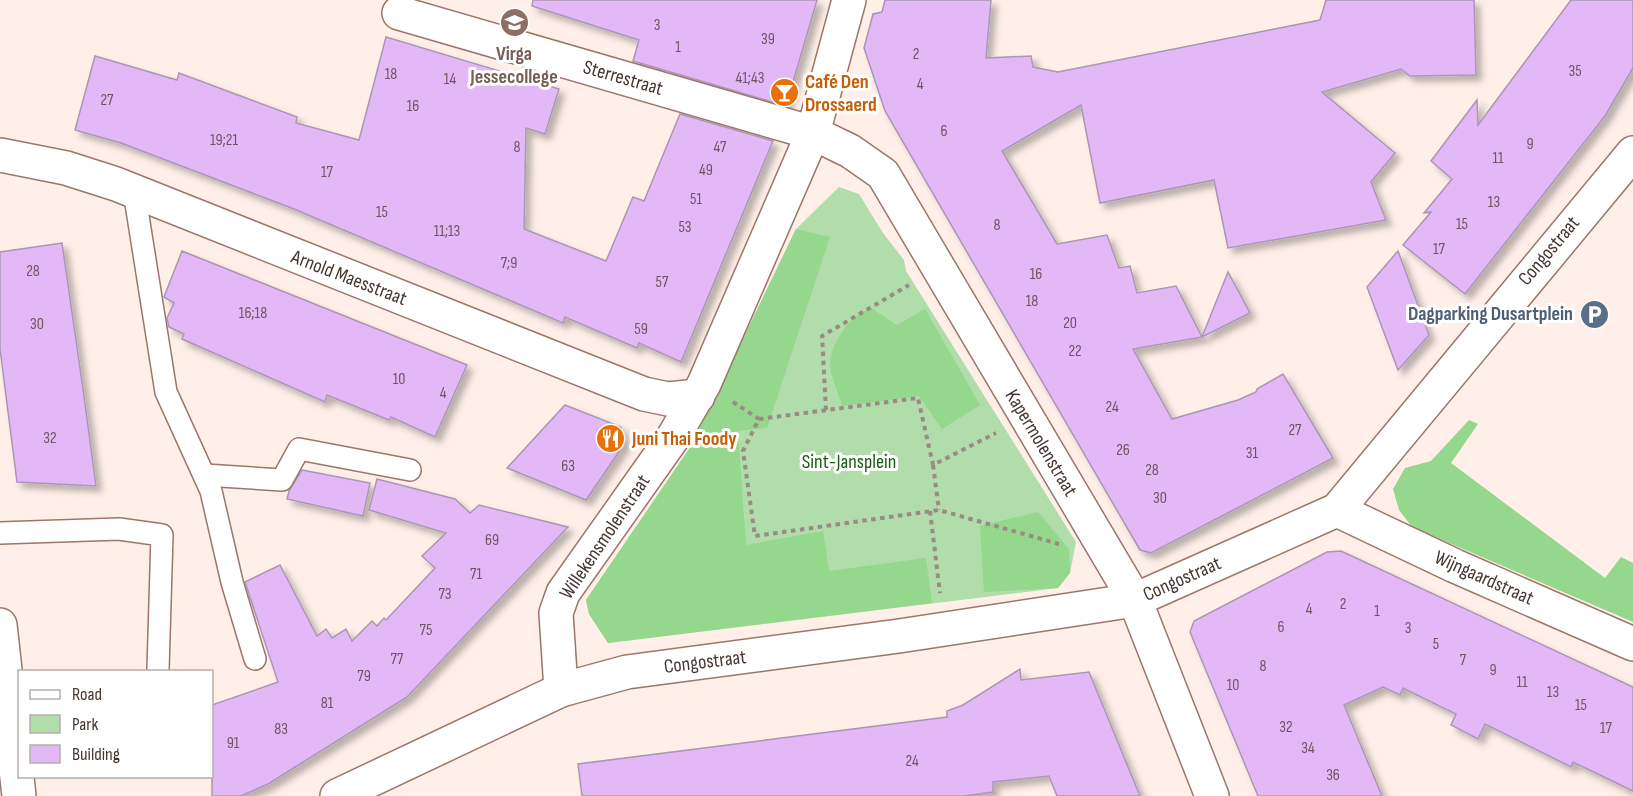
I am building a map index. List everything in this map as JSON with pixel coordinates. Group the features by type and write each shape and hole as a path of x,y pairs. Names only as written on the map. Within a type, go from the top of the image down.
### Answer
{"street":[{"name":"Willekensmolenstraat","path":"561,690 556,613 563,593 674,436 701,390 813,133 849,0"},
{"name":"Sterrestraat","path":"399,13 813,133"},
{"name":"Kapermolenstraat","path":"813,133 850,151 883,174 1135,600 1212,796"},
{"name":"Congostraat","path":"561,690 627,672 945,629 1135,600 1337,510 1633,153"},
{"name":"Arnold Maesstraat","path":"0,155 66,168 134,191 644,394 668,399 701,390"},
{"name":"Wijngaardstraat","path":"1337,510 1455,566 1633,644"},
{"path":"0,625 19,796"},
{"path":"337,796 561,690"}],"lane":[{"path":"134,191 166,392 205,475 232,582 255,659"},
{"path":"205,475 282,480 299,449 410,470"},
{"path":"0,534 119,529 162,535 158,669"}],"path":[{"path":"825,410 822,336 938,268"},
{"path":"701,390 759,419 918,398 933,465 939,510"},
{"path":"933,465 1026,417"},
{"path":"759,419 743,451 755,536 939,510 1109,559"},
{"path":"930,511 945,629"}],"green space":[{"name":"Sint-Jansplein","path":"839,187 859,194 883,233 904,260 906,271 1076,542 1070,573 1058,588 608,643 589,614 586,600 691,446 796,229"},
{"path":"796,229 830,237 767,428 738,431 746,545 823,531 829,571 926,558 932,603 608,643 589,614 586,600 691,446"},
{"path":"871,308 897,325 925,309 980,405 942,429 919,396 842,406 831,374 831,355 843,330 856,316"},
{"path":"1469,420 1478,424 1451,463 1605,578 1621,557 1633,563 1633,622 1412,527 1399,510 1393,489 1405,468 1431,461"},
{"path":"1038,512 1069,549 1070,573 1058,588 984,592 980,526"}],"building":[{"path":"533,0 817,0 786,106 633,61 639,40 532,6"},
{"path":"885,0 991,0 986,58 1031,56 1033,67 1058,72 1320,20 1326,0 1474,0 1476,75 1410,76 1401,69 1322,92 1395,153 1371,182 1386,220 1228,248 1214,180 1100,203 1081,105 1002,151 1057,244 1107,235 1119,268 1130,266 1137,293 1176,286 1202,337 1133,349 1172,419 1238,400 1256,392 1257,389 1283,374 1333,458 1151,553 1140,550 885,111 864,48 873,14 882,12"},
{"path":"1571,0 1633,0 1633,68 1605,116 1465,294 1403,245 1431,212 1424,213 1452,179 1431,161 1477,100 1478,125"},
{"path":"386,37 559,89 545,134 526,128 524,229 606,261 633,197 644,201 680,114 773,141 681,362 639,343 637,348 565,317 563,323 294,209 121,143 75,130 95,56 177,80 179,73 297,117 296,123 359,140"},
{"path":"62,243 96,486 17,482 0,349 0,252"},
{"path":"182,251 467,365 435,437 391,417 389,420 327,395 325,402 182,339 184,334 169,327 167,318 174,303 164,297"},
{"path":"1398,251 1429,335 1398,370 1367,287"},
{"path":"1228,272 1250,313 1202,337"},
{"path":"565,405 621,427 625,443 586,500 507,468"},
{"path":"302,470 370,483 363,516 287,499 289,491"},
{"path":"377,479 455,499 470,513 479,505 568,527 407,697 268,784 241,796 212,796 213,705 278,682 245,582 280,565 317,636 326,629 332,638 346,629 352,641 372,621 377,626 384,618 386,620 435,568 422,556 446,533 369,510"},
{"path":"1341,551 1633,687 1633,791 1573,762 1571,767 1485,724 1478,739 1451,725 1456,714 1403,688 1400,695 1383,687 1344,705 1382,796 1258,796 1190,632 1194,621 1327,552"},
{"path":"1020,669 1021,680 1089,672 1140,796 1057,796 1049,776 993,782 993,792 965,796 582,796 578,764 947,717 947,711 963,705"}],"place":[{"name":"Virga Jessecollege","path":"514,23"},
{"name":"Café Den Drossaerd","path":"784,93"},
{"name":"Dagparking Dusartplein","path":"1594,314"},
{"name":"Juni Thai Foody","path":"611,439"}]}
